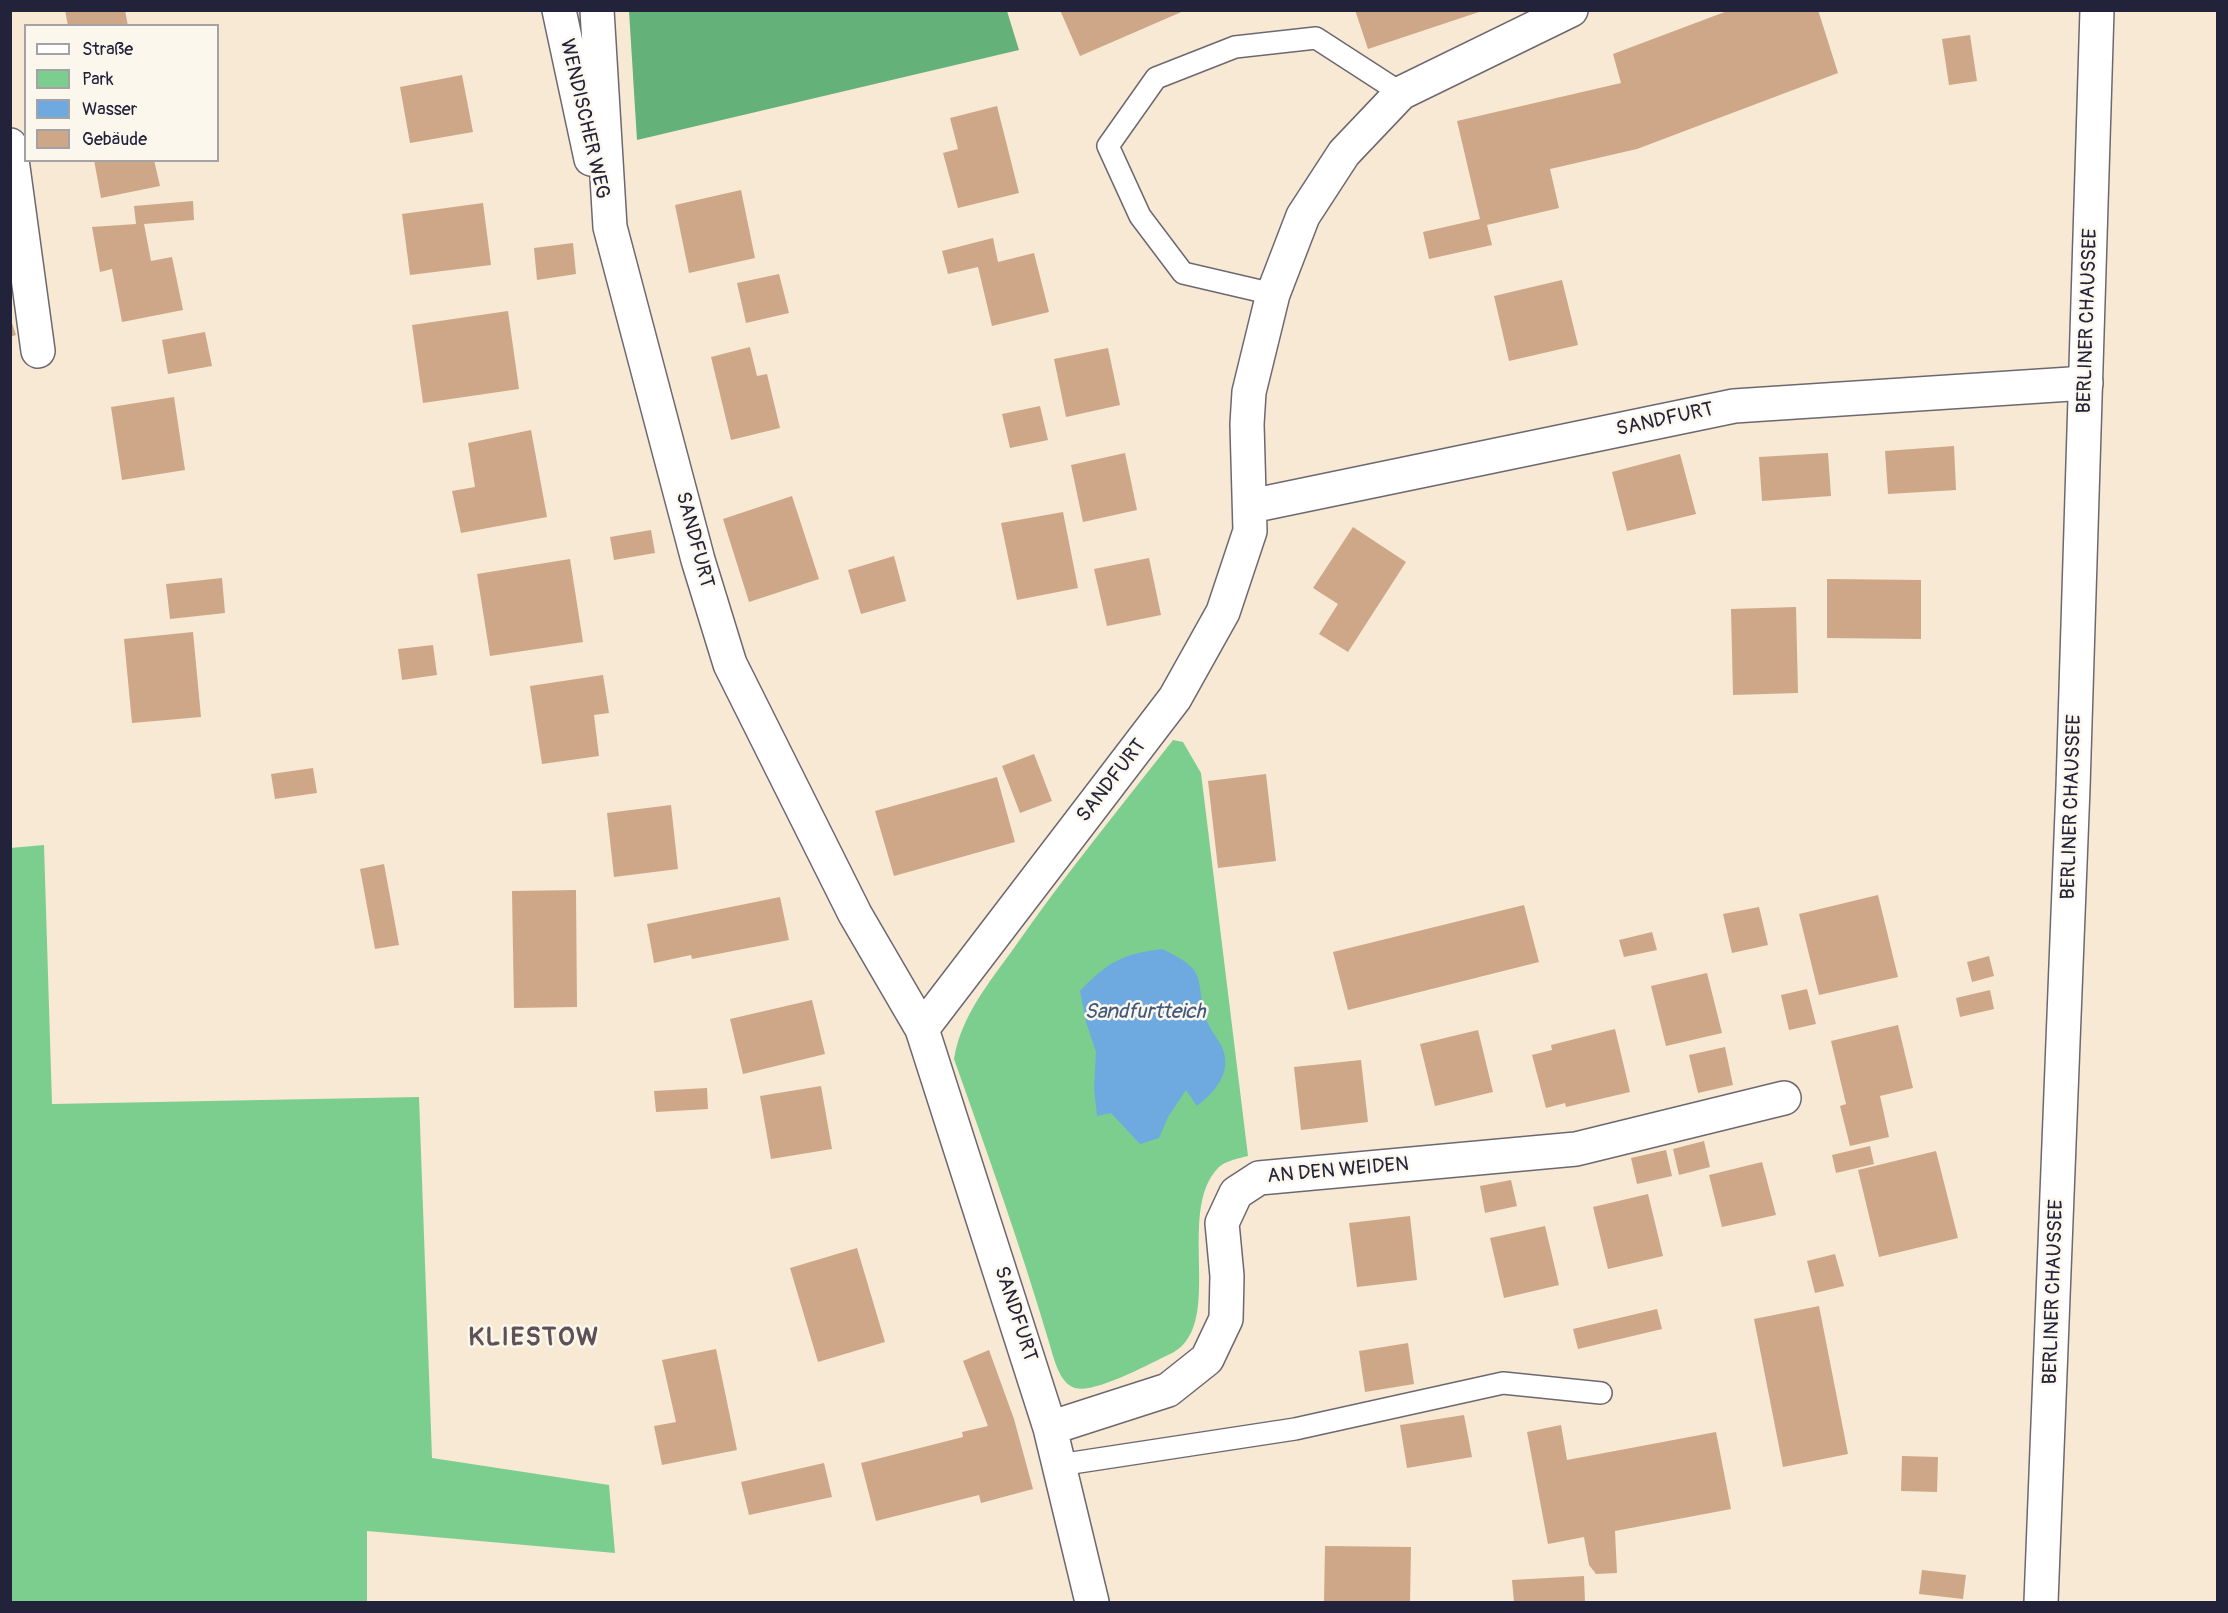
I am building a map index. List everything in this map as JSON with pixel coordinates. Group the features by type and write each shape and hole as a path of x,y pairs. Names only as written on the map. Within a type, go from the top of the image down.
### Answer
{"street":[{"name":"WENDISCHER WEG","path":"559,10 580,116 610,227"},
{"name":"SANDFURT","path":"597,10 610,227 698,560 730,664 855,914 922,1029 1050,1428 1092,1602"},
{"path":"1273,294 1303,216 1344,153 1401,93 1571,10"},
{"name":"BERLINER CHAUSSEE","path":"2042,1602 2086,383 2097,10"},
{"path":"10,145 14,188 38,351"},
{"name":"SANDFURT","path":"922,1029 1175,698 1223,612 1250,531 1247,424 1249,392 1273,294"},
{"name":"SANDFURT","path":"1251,506 1734,406 2086,383"},
{"name":"AN DEN WEIDEN","path":"1050,1428 1168,1390 1207,1359 1226,1319 1227,1276 1222,1223 1236,1193 1259,1178 1576,1149 1784,1098"}],"lane":[{"path":"1273,294 1183,273 1140,216 1108,146 1156,78 1235,47 1316,39 1401,93"},
{"path":"1059,1465 1295,1429 1503,1383 1601,1393"}],"green space":[{"path":"629,11 1007,11 1019,50 637,140"},
{"path":"1173,740 1183,742 1201,773 1248,1156 1219,1167 1206,1187 1200,1212 1199,1296 1195,1321 1186,1342 1168,1355 1108,1383 1084,1389 1075,1388 1064,1380 1057,1367 1015,1233 954,1059 963,1028 977,1000 1072,869"},
{"path":"44,845 52,1104 419,1097 432,1458 609,1485 615,1553 367,1531 367,1602 11,1602 10,848"}],"water":[{"name":"Sandfurtteich","path":"1162,949 1187,964 1198,976 1206,1018 1222,1047 1225,1065 1224,1073 1216,1088 1204,1100 1197,1106 1186,1090 1168,1117 1159,1138 1140,1144 1111,1113 1097,1116 1094,1088 1096,1052 1086,1022 1080,991 1116,961"}],"building":[{"path":"65,10 125,10 128,24 68,24"},
{"path":"1060,10 1186,10 1080,56"},
{"path":"1355,10 1482,10 1482,11 1368,49"},
{"path":"1730,10 1818,10 1838,73 1637,149 1550,169 1559,208 1487,225 1492,245 1429,259 1423,232 1480,219 1457,121 1621,83 1613,54"},
{"path":"1970,35 1977,81 1949,85 1942,39"},
{"path":"462,75 473,132 410,143 400,87"},
{"path":"997,106 1019,193 958,208 943,153 958,149 950,118"},
{"path":"94,162 154,162 160,186 101,198"},
{"path":"741,190 755,258 689,273 675,205"},
{"path":"193,201 194,220 144,224 151,261 172,257 183,310 122,322 112,269 100,272 92,227 136,224 134,206"},
{"path":"483,203 491,265 410,275 402,214"},
{"path":"993,238 998,262 1034,253 1049,312 992,326 978,267 948,274 942,251"},
{"path":"573,243 576,274 537,280 534,248"},
{"path":"779,274 789,313 746,323 737,283"},
{"path":"1562,280 1578,345 1509,361 1494,296"},
{"path":"508,311 519,389 423,403 412,325"},
{"path":"10,317 16,335 10,337"},
{"path":"205,332 212,366 168,374 162,340"},
{"path":"750,347 757,376 767,374 780,428 731,440 711,357"},
{"path":"1108,348 1120,405 1066,417 1054,359"},
{"path":"174,397 185,470 122,480 111,407"},
{"path":"1040,406 1048,440 1010,448 1002,414"},
{"path":"531,430 547,517 461,533 452,491 475,487 468,443"},
{"path":"1954,446 1956,490 1888,494 1885,451"},
{"path":"1125,453 1137,510 1083,522 1071,465"},
{"path":"1828,453 1831,496 1762,501 1759,457"},
{"path":"1680,454 1696,514 1627,531 1612,472"},
{"path":"792,496 819,579 749,602 723,519"},
{"path":"1063,512 1078,588 1017,600 1001,523"},
{"path":"1353,527 1406,562 1348,652 1319,634 1338,604 1313,588"},
{"path":"651,530 655,553 614,560 610,537"},
{"path":"894,556 906,601 861,614 848,570"},
{"path":"1149,558 1161,615 1107,626 1094,569"},
{"path":"570,559 583,642 490,656 477,574"},
{"path":"222,578 225,613 170,619 166,584"},
{"path":"1827,579 1921,580 1921,639 1827,638"},
{"path":"1796,607 1798,693 1733,695 1731,609"},
{"path":"193,632 201,717 132,723 124,639"},
{"path":"433,645 437,675 402,680 398,649"},
{"path":"603,675 609,713 594,715 599,756 542,764 530,686"},
{"path":"1034,754 1052,801 1020,813 1002,766"},
{"path":"313,768 317,793 275,799 271,774"},
{"path":"1266,774 1276,861 1218,868 1208,781"},
{"path":"997,777 1015,842 894,876 875,811"},
{"path":"671,805 678,869 614,877 607,813"},
{"path":"384,864 399,945 375,949 360,869"},
{"path":"576,890 577,1007 514,1008 512,891"},
{"path":"1878,895 1898,977 1819,995 1799,914"},
{"path":"780,897 789,940 692,959 691,955 654,963 647,924"},
{"path":"1524,905 1539,962 1348,1010 1333,952"},
{"path":"1759,907 1768,945 1732,953 1723,914"},
{"path":"1652,932 1657,950 1624,957 1619,940"},
{"path":"1989,956 1994,976 1972,982 1967,962"},
{"path":"1707,973 1722,1033 1666,1046 1651,986"},
{"path":"1807,989 1816,1024 1789,1030 1781,995"},
{"path":"1990,990 1994,1009 1960,1017 1956,998"},
{"path":"812,1000 825,1054 743,1074 730,1019"},
{"path":"1898,1025 1913,1088 1880,1096 1889,1137 1850,1146 1840,1106 1846,1104 1831,1041"},
{"path":"1615,1029 1630,1092 1566,1107 1565,1103 1546,1108 1532,1055 1552,1050 1551,1045"},
{"path":"1478,1030 1493,1092 1435,1106 1420,1044"},
{"path":"1725,1047 1733,1085 1698,1093 1689,1055"},
{"path":"1361,1060 1368,1122 1301,1130 1294,1067"},
{"path":"821,1086 832,1149 771,1159 760,1096"},
{"path":"707,1088 708,1109 656,1112 654,1091"},
{"path":"1704,1141 1710,1167 1679,1175 1673,1149"},
{"path":"1870,1146 1874,1164 1836,1173 1832,1155"},
{"path":"1666,1150 1672,1176 1637,1184 1631,1158"},
{"path":"1936,1151 1958,1238 1879,1257 1858,1170"},
{"path":"1762,1162 1776,1215 1722,1227 1709,1175"},
{"path":"1511,1180 1517,1206 1485,1213 1480,1186"},
{"path":"1648,1194 1663,1256 1608,1269 1593,1207"},
{"path":"1410,1216 1417,1280 1357,1287 1349,1223"},
{"path":"1545,1226 1559,1285 1504,1298 1490,1238"},
{"path":"857,1248 885,1342 818,1362 790,1268"},
{"path":"1835,1254 1844,1286 1815,1293 1807,1261"},
{"path":"1819,1306 1848,1454 1783,1467 1754,1319"},
{"path":"1657,1309 1662,1329 1578,1349 1573,1329"},
{"path":"1408,1343 1414,1384 1365,1392 1359,1351"},
{"path":"716,1349 737,1450 662,1465 654,1426 676,1422 662,1360"},
{"path":"989,1350 1014,1419 1033,1489 981,1503 979,1495 876,1521 861,1463 963,1437 962,1432 988,1426 963,1361"},
{"path":"1464,1415 1472,1457 1407,1468 1400,1425"},
{"path":"1561,1425 1567,1460 1716,1432 1731,1509 1615,1531 1617,1573 1596,1574 1589,1565 1584,1537 1548,1544 1527,1432"},
{"path":"1902,1456 1938,1457 1937,1492 1901,1491"},
{"path":"824,1463 832,1497 749,1515 741,1482"},
{"path":"1325,1546 1411,1547 1410,1602 1324,1602"},
{"path":"1922,1570 1966,1575 1963,1599 1919,1594"},
{"path":"1584,1576 1585,1602 1514,1602 1512,1580"}],"district":[{"name":"KLIESTOW","path":"534,1338"}]}
